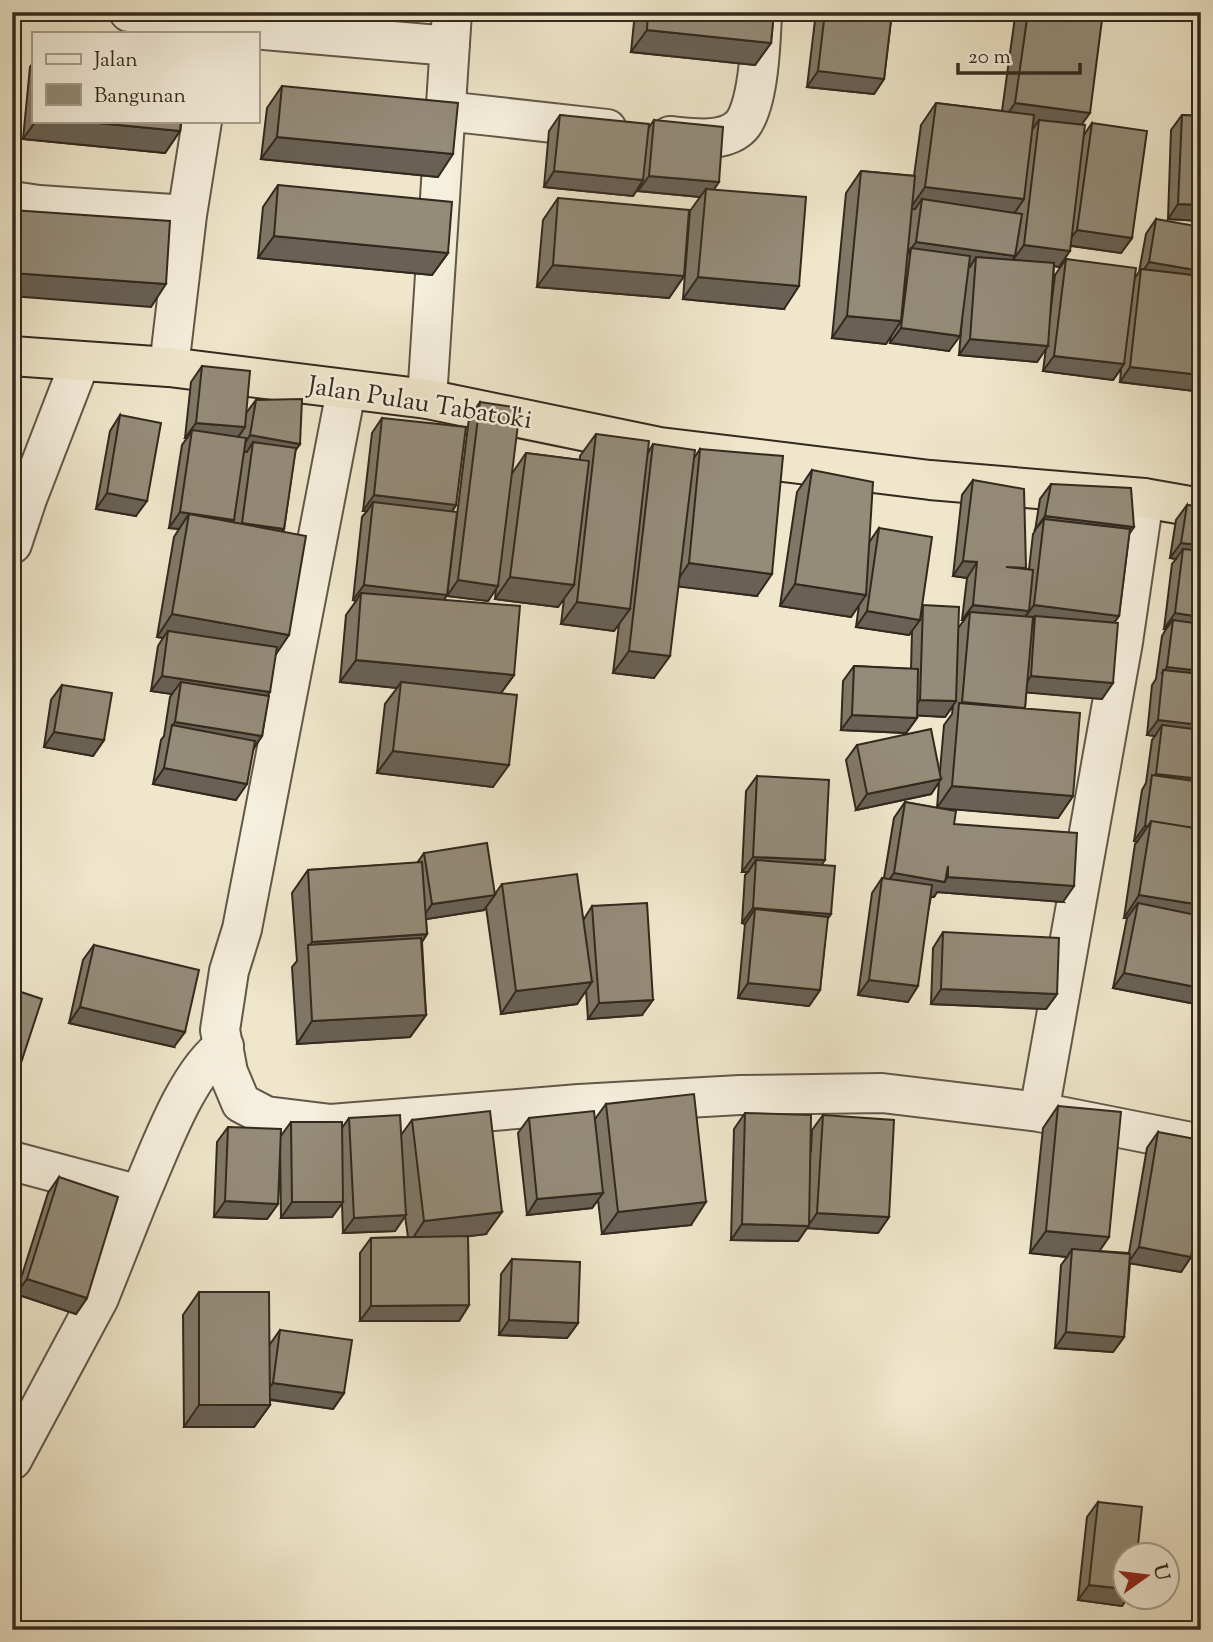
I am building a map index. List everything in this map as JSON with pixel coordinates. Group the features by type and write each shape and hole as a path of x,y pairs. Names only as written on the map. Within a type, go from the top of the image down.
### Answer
{"highway":[{"name":"Jalan Pulau Tabatoki","path":"12,356 169,368 427,399 660,447 930,480 1144,498 1201,508"}],"street":[{"path":"129,12 216,30 451,29 427,399"},
{"path":"445,111 679,137 719,137 740,128 751,110 761,48 762,12"},
{"path":"169,368 187,215 202,122"},
{"path":"12,201 187,215"},
{"path":"12,544 80,362"},
{"path":"346,391 245,915 229,971 220,1030 228,1072 241,1102 266,1116 331,1124 579,1104 792,1094 882,1093 1040,1112 1201,1144"},
{"path":"1040,1112 1123,642 1144,498"},
{"path":"12,1460 99,1298 140,1195 186,1094 204,1063 224,1046"},
{"path":"12,1161 140,1195"}],"building":[{"path":"648,12 774,12 771,43 647,30"},
{"path":"825,12 892,12 884,79 818,71"},
{"path":"1028,12 1103,12 1090,113 1015,103"},
{"path":"282,86 458,103 453,154 277,137"},
{"path":"936,103 1034,115 1024,199 925,187"},
{"path":"560,115 649,124 643,180 554,171"},
{"path":"1182,115 1201,116 1201,205 1178,204"},
{"path":"654,120 723,127 719,182 649,176"},
{"path":"1039,120 1085,125 1070,251 1024,245"},
{"path":"87,122 181,122 180,131"},
{"path":"1092,123 1147,131 1132,238 1077,230"},
{"path":"861,171 915,176 901,321 847,316"},
{"path":"278,185 452,202 448,253 274,236"},
{"path":"706,189 806,197 799,286 698,277"},
{"path":"558,198 689,210 684,276 553,265"},
{"path":"922,199 1022,214 1015,256 916,242"},
{"path":"12,210 170,221 166,284 12,273"},
{"path":"1156,219 1201,227 1201,271 1149,262"},
{"path":"911,248 970,256 960,336 901,328"},
{"path":"976,257 1054,263 1048,346 970,339"},
{"path":"1066,259 1136,268 1124,364 1054,356"},
{"path":"1141,269 1201,276 1201,375 1130,367"},
{"path":"202,366 250,371 245,427 196,423"},
{"path":"302,399 300,444 250,435 256,400"},
{"path":"480,402 520,408 498,586 458,580"},
{"path":"120,415 161,423 147,501 107,493"},
{"path":"382,418 466,427 456,505 374,495"},
{"path":"192,430 246,438 234,520 180,512"},
{"path":"596,434 649,441 630,609 577,602"},
{"path":"253,442 296,448 284,529 242,523"},
{"path":"653,444 695,450 670,656 629,651"},
{"path":"700,449 783,456 772,574 689,563"},
{"path":"526,453 589,461 574,585 510,577"},
{"path":"812,470 873,482 866,595 795,584"},
{"path":"973,480 1024,489 1026,568 1006,567 1033,570 1029,611 973,605 977,562 963,561"},
{"path":"1051,484 1131,488 1134,527 1045,516"},
{"path":"373,502 457,512 447,595 364,585"},
{"path":"1187,505 1201,506 1201,545 1181,543"},
{"path":"189,514 306,536 289,635 172,614"},
{"path":"1044,519 1130,529 1119,616 1034,605"},
{"path":"879,528 932,537 920,620 867,611"},
{"path":"1183,549 1201,551 1201,617 1175,613"},
{"path":"361,593 520,606 514,675 356,660"},
{"path":"923,605 959,607 956,701 920,700"},
{"path":"970,612 1033,617 1025,708 962,702"},
{"path":"1035,616 1118,623 1113,683 1031,676"},
{"path":"1173,620 1201,624 1201,671 1167,667"},
{"path":"168,631 277,647 270,692 162,676"},
{"path":"854,666 918,669 917,718 852,715"},
{"path":"1163,670 1201,674 1201,725 1158,720"},
{"path":"181,682 269,696 262,736 175,722"},
{"path":"401,682 517,695 509,765 393,751"},
{"path":"62,685 112,693 104,740 54,732"},
{"path":"959,703 1080,713 1073,796 952,786"},
{"path":"172,725 255,741 247,784 164,768"},
{"path":"1162,725 1201,730 1201,779 1156,774"},
{"path":"931,729 941,779 867,794 857,745"},
{"path":"1152,775 1201,782 1201,829 1151,821 1145,826"},
{"path":"757,776 829,780 825,860 753,857"},
{"path":"905,802 956,811 954,824 1077,833 1074,886 948,877 948,866 945,882 894,873"},
{"path":"1151,821 1201,829 1201,905 1139,895"},
{"path":"487,843 495,895 432,904 424,853"},
{"path":"756,860 835,866 831,914 753,908"},
{"path":"422,862 427,934 312,942 308,870"},
{"path":"577,874 592,982 516,991 502,884"},
{"path":"882,878 932,885 918,986 869,980"},
{"path":"647,903 653,1000 599,1003 592,906"},
{"path":"1138,903 1201,916 1201,988 1124,973"},
{"path":"755,909 828,917 820,990 748,983"},
{"path":"943,932 1059,938 1057,994 941,989"},
{"path":"421,938 426,1015 312,1021 308,945"},
{"path":"94,945 199,970 185,1032 80,1007"},
{"path":"12,989 42,999 17,1075 12,1074"},
{"path":"694,1094 706,1202 618,1212 606,1104"},
{"path":"1058,1106 1121,1112 1109,1237 1046,1231"},
{"path":"490,1111 502,1212 424,1221 412,1120"},
{"path":"594,1111 603,1193 537,1199 529,1118"},
{"path":"745,1113 811,1115 809,1226 742,1224"},
{"path":"400,1115 406,1215 354,1218 349,1118"},
{"path":"823,1115 894,1120 889,1217 817,1213"},
{"path":"291,1122 342,1122 343,1202 292,1202"},
{"path":"228,1127 281,1129 278,1204 225,1201"},
{"path":"1158,1132 1201,1140 1201,1200 1191,1257 1139,1247"},
{"path":"59,1177 118,1197 87,1298 27,1279"},
{"path":"468,1236 469,1305 371,1306 371,1238"},
{"path":"1072,1249 1130,1254 1124,1337 1066,1332"},
{"path":"512,1259 580,1262 578,1323 509,1320"},
{"path":"199,1292 269,1292 270,1405 199,1405"},
{"path":"280,1330 352,1340 344,1393 273,1383"},
{"path":"1098,1502 1142,1507 1139,1540 1112,1540 1112,1588 1089,1585"}]}
